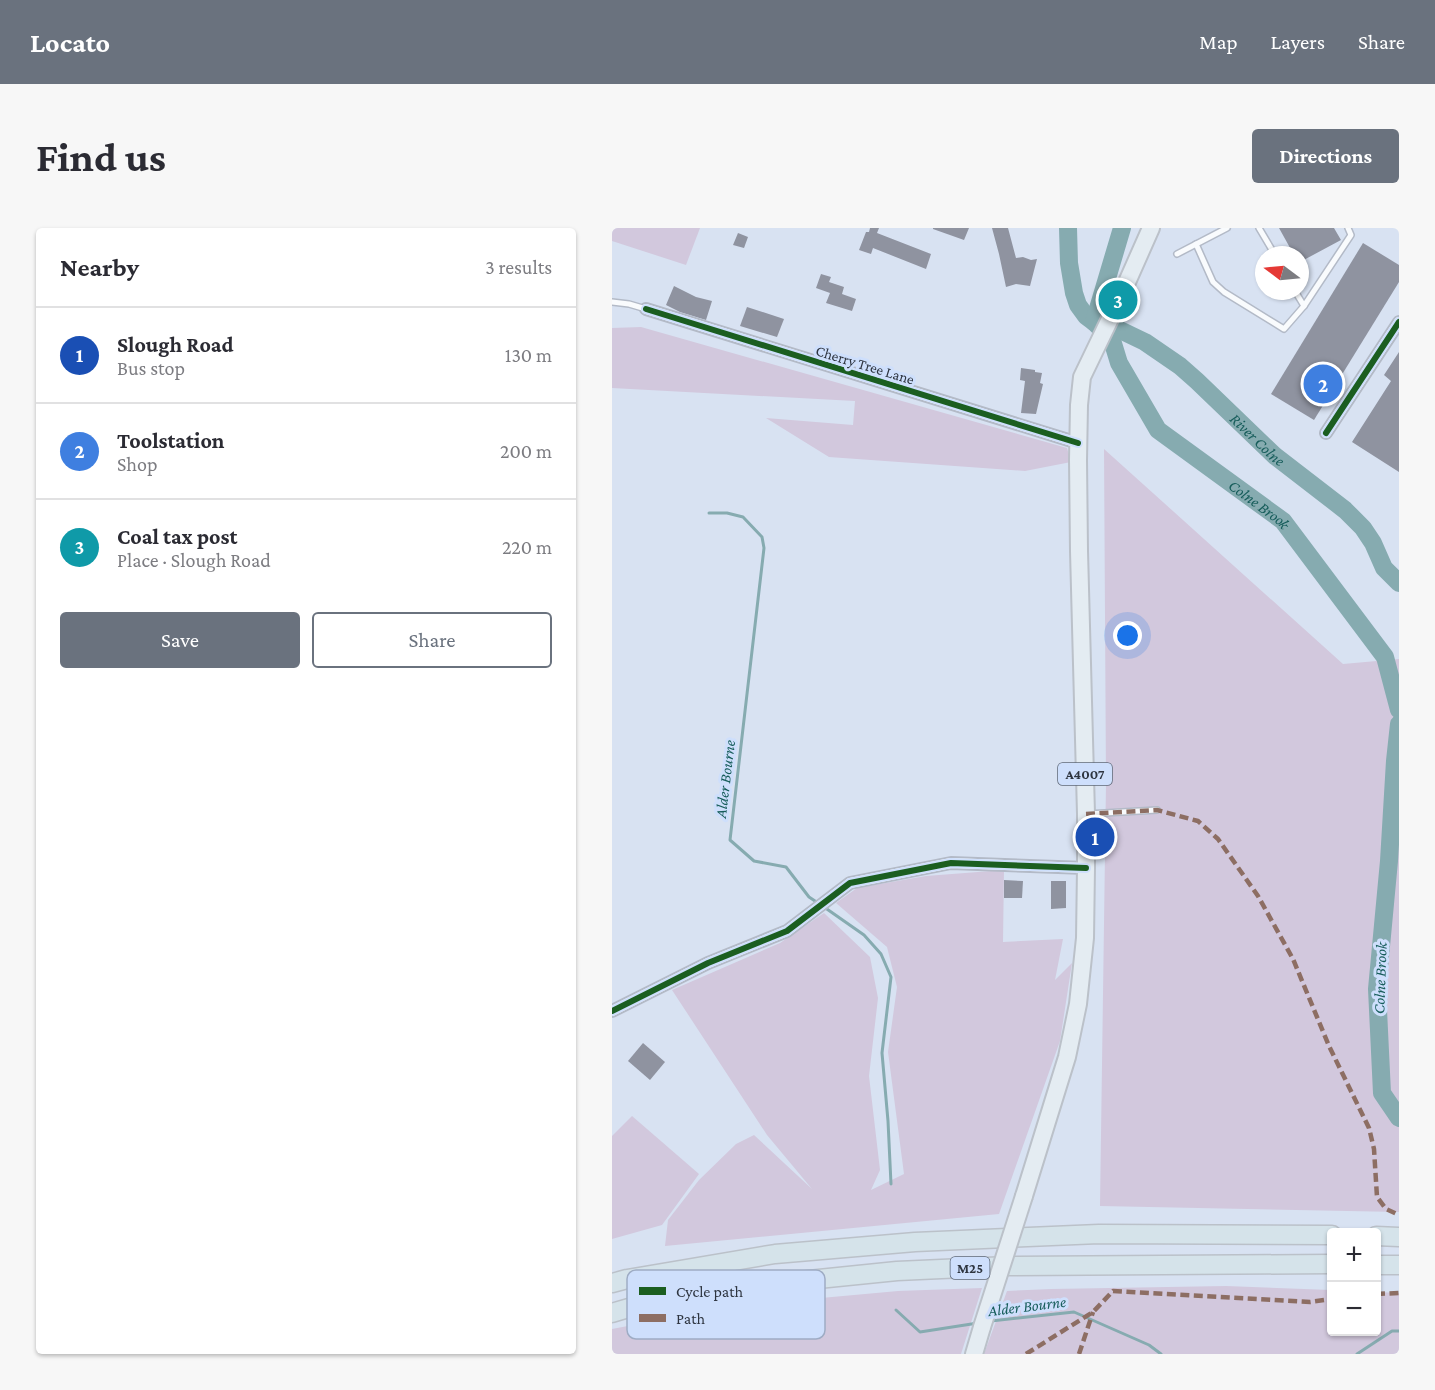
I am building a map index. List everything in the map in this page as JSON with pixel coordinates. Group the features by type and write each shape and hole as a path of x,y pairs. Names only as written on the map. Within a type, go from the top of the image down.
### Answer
{"highway":[{"name":"M25","path":"680,1270 775,1254 915,1242 1099,1233 1327,1235"},
{"path":"1381,1236 1399,1237"},
{"name":"M25","path":"825,1278 897,1270 1008,1266 1327,1264"},
{"path":"1381,1265 1399,1265"},
{"name":"M25","path":"612,1283 627,1279"},
{"name":"M25","path":"612,1314 627,1309"}],"main road":[{"name":"A4007","path":"974,1354 1067,1057 1078,1004 1085,938 1086,868 1079,551 1079,405 1082,377 1151,228"}],"street":[{"name":"Cherry Tree Lane","path":"646,309 1078,443"},
{"path":"1326,433 1399,322"},
{"path":"612,1011 708,963 786,931 850,883 951,863 1086,868"}],"lane":[{"path":"1177,254 1227,228"},
{"path":"1260,228 1270,246"},
{"path":"1196,244 1213,282 1224,292 1284,329 1304,306 1351,235 1348,228"},
{"path":"1300,300 1304,306"},
{"path":"612,302 646,309"},
{"path":"1086,814 1157,810"}],"shaded area":[{"path":"612,228 700,228 686,265 612,241"},
{"path":"641,327 1067,448 1071,462 1025,471 829,457 766,418 853,425 855,401 612,388 612,328"},
{"path":"1104,449 1343,664 1399,659 1399,1212 1100,1206 1106,783"},
{"path":"1004,870 1003,942 1063,939 1055,980 1072,963 1060,1041 999,1214 665,1246 668,1220 699,1180 736,1144 754,1135 812,1189 767,1135 672,990 780,943 824,913 870,957 878,998 869,1076 880,1170 871,1190 904,1174 888,1052 897,987 887,947 836,903 857,888 926,876"},
{"path":"632,1116 699,1174 662,1225 612,1239 612,1136"},
{"path":"1226,1286 1327,1290 1327,1336 1381,1336 1381,1292 1399,1293 1399,1354 984,1354 1007,1291"},
{"path":"982,1288 961,1354 612,1354 612,1329 627,1326 627,1339 825,1339 825,1298 898,1291"}],"building":[{"path":"870,228 879,228 877,233 931,254 926,269 873,248 871,254 859,250"},
{"path":"933,228 969,228 964,240"},
{"path":"992,228 1008,228 1016,258 1037,259 1030,286 1016,284 1006,287"},
{"path":"1279,228 1334,228 1341,240 1309,257 1309,246 1289,246"},
{"path":"738,233 748,237 744,248 733,245"},
{"path":"1363,243 1399,265 1399,282 1314,420 1271,394"},
{"path":"821,274 831,277 829,282 844,287 842,294 856,299 852,311 826,303 830,293 816,288"},
{"path":"674,286 696,297 712,301 706,320 666,305"},
{"path":"747,307 784,319 777,337 740,326"},
{"path":"1399,352 1399,472 1352,442 1391,381 1384,375"},
{"path":"1021,368 1042,373 1040,383 1043,384 1036,414 1021,413 1025,381 1020,380"},
{"path":"1004,880 1023,881 1022,898 1004,898"},
{"path":"1051,881 1066,881 1066,908 1051,909"},
{"path":"643,1043 665,1062 650,1080 628,1061"}],"waterway":[{"name":"River Colne","path":"1068,228 1069,263 1074,293 1078,305 1086,316 1094,322 1120,330 1145,342 1180,366 1275,456 1345,510 1363,528 1373,543 1384,568 1399,583"},
{"name":"Colne Brook","path":"1122,228 1094,322 1112,340 1119,363 1158,430 1283,521 1385,657 1399,710"},
{"name":"Alder Bourne","path":"709,513 727,513 743,517 762,537 764,548 730,840 754,861 786,867 809,897 818,903"},
{"name":"Colne Brook","path":"1399,724 1377,989 1382,1093 1399,1118"},
{"name":"Alder Bourne","path":"824,907 864,935 881,954 891,977 882,1053 891,1184"},
{"name":"Alder Bourne","path":"896,1310 920,1332 978,1323"},
{"name":"Alder Bourne","path":"991,1321 1074,1312 1149,1345 1161,1354"},
{"name":"Alder Bourne","path":"1357,1354 1392,1331 1399,1331"}],"marked path":[{"path":"1086,814 1157,810 1198,821 1218,839 1258,896 1293,959 1329,1046 1369,1128 1374,1149 1377,1197 1386,1209 1399,1215"},
{"path":"1026,1354 1093,1312 1113,1291 1310,1302 1327,1300"},
{"path":"1381,1294 1399,1293"},
{"path":"1079,1354 1093,1312"}],"cycle path":[{"path":"646,309 1078,443"},
{"path":"1326,433 1399,322"},
{"path":"612,1011 708,963 787,931 850,883 951,863 1086,868"}],"place":[{"name":"Coal tax post","path":"1118,300"},
{"name":"Toolstation","path":"1323,384"},
{"name":"Slough Road","path":"1095,837"}]}
